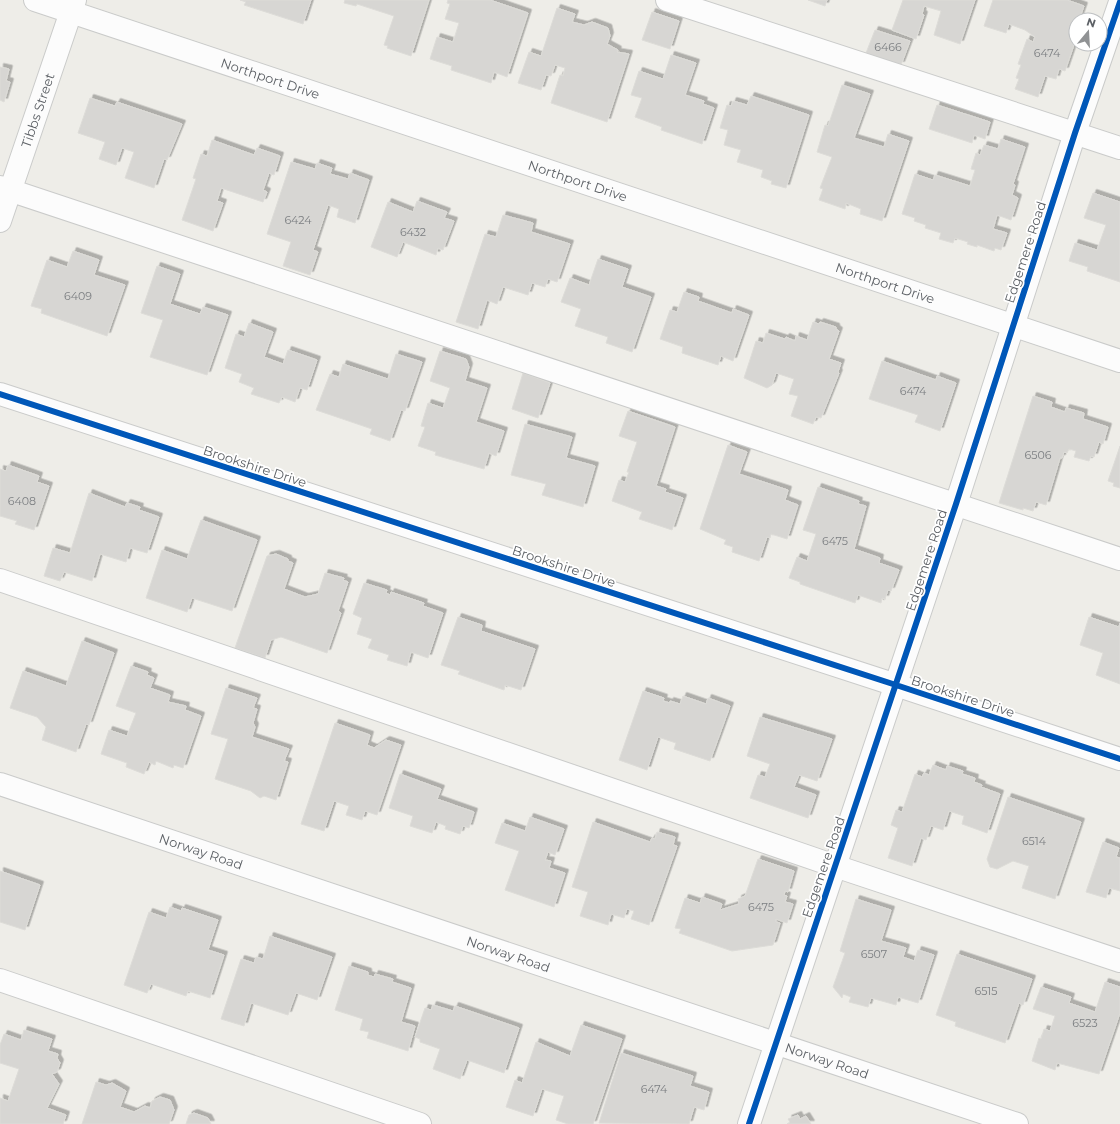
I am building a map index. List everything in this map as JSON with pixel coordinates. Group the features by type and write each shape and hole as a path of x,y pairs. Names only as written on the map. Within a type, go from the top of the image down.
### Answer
{"street":[{"name":"Northport Drive","path":"35,0 73,6 1120,362"},
{"path":"667,0 1120,148"},
{"name":"Edgemere Road","path":"749,1124 956,504 1075,133 1120,2"},
{"name":"Tibbs Street","path":"0,221 5,189 73,6"},
{"path":"5,189 1120,559"},
{"name":"Brookshire Drive","path":"0,394 1120,759"},
{"path":"0,580 835,866 1120,960"},
{"name":"Norway Road","path":"0,784 1017,1124"},
{"path":"0,980 420,1124"}],"building":[{"path":"240,0 311,0 303,24 244,5 246,2"},
{"path":"345,0 429,0 411,56 387,48 388,46 384,45 394,16 357,4 356,6 344,3"},
{"path":"448,0 490,0 528,13 507,77 494,72 491,83 451,70 452,66 430,59 437,37 453,42 459,23 445,19 450,4 447,3"},
{"path":"808,0 827,0 825,6"},
{"path":"903,0 975,0 960,44 934,35 941,11 924,6 922,14 924,15 916,39 892,30"},
{"path":"993,0 1067,0 1084,6 1082,12 1068,12 1068,52 1072,52 1065,71 1059,69 1056,79 1045,76 1038,97 1015,89 1019,79 1016,78 1021,65 1018,64 1027,39 1033,42 1035,37 1025,30 1009,24 1006,33 984,26"},
{"path":"557,8 575,14 572,22 584,25 592,22 608,28 610,36 607,44 618,50 617,52 629,54 607,122 551,103 560,75 563,76 565,68 555,65 551,76 546,75 541,90 518,83 529,52 541,56"},
{"path":"652,12 679,21 670,49 642,40"},
{"path":"875,30 910,41 901,65 866,53"},
{"path":"671,55 696,63 685,95 704,101 703,104 714,108 702,144 661,130 662,127 635,117 642,98 631,95 639,71 663,79"},
{"path":"0,67 9,69 6,81 10,82 4,102 0,100"},
{"path":"842,85 870,94 854,138 884,147 888,134 909,141 882,221 860,214 861,209 846,203 845,209 819,200 823,189 820,188 832,157 817,152 825,125 828,126"},
{"path":"751,96 809,115 786,188 771,184 772,181 761,177 763,170 737,162 741,150 724,145 728,130 720,128 727,105 731,106 733,101 747,105"},
{"path":"90,98 115,106 117,102 182,124 167,160 164,159 154,188 125,178 134,152 122,148 116,165 99,159 105,142 78,133"},
{"path":"937,105 990,122 985,139 974,135 972,143 929,129"},
{"path":"1001,139 1025,147 1013,184 1015,185 1012,195 1018,198 1011,220 997,215 993,229 1007,233 1001,250 995,248 994,251 977,245 977,247 967,244 968,242 955,238 953,243 939,239 941,233 925,228 926,225 914,221 915,218 902,214 915,174 933,180 935,175 970,186 975,170 971,169 976,153 980,155 984,145 998,149"},
{"path":"212,140 254,155 257,148 280,156 274,175 269,173 263,190 267,192 263,202 221,188 217,201 223,203 213,231 182,220 196,179 193,178 201,154 207,156"},
{"path":"291,162 315,169 317,163 332,168 330,174 348,179 350,173 369,180 355,223 337,217 339,209 328,205 313,250 318,252 310,275 283,266 291,242 267,234"},
{"path":"1093,193 1120,202 1120,282 1087,271 1088,267 1069,261 1075,243 1097,250 1106,225 1084,218"},
{"path":"417,201 447,212 444,218 454,221 443,250 438,248 436,255 403,242 397,257 371,247 388,202 413,212"},
{"path":"503,215 533,223 531,232 570,244 557,282 548,279 545,287 532,283 528,295 503,287 497,304 487,300 478,329 456,322 485,234 496,237"},
{"path":"73,251 99,260 94,275 125,285 107,336 41,313 42,309 31,306 47,260 67,267"},
{"path":"598,259 628,269 622,287 651,297 632,352 606,343 608,337 575,326 581,309 561,302 570,278 589,285"},
{"path":"157,266 180,274 170,304 200,314 203,307 228,315 207,375 150,357 163,320 141,313"},
{"path":"684,292 699,297 698,301 732,313 733,309 749,315 733,361 721,356 718,365 682,353 683,347 660,339 670,310 677,312"},
{"path":"813,322 819,324 820,322 836,327 839,331 829,359 841,363 839,373 821,418 816,417 813,424 791,416 798,396 789,394 794,379 776,373 772,385 767,388 744,378 756,341 763,343 766,333 785,339 786,337 795,341 796,336 807,340"},
{"path":"249,323 273,332 264,357 283,364 288,350 317,360 307,390 300,388 295,402 282,397 279,403 251,394 254,388 239,382 242,374 225,368 236,334 244,337"},
{"path":"440,351 466,359 469,367 465,381 487,388 476,422 504,431 496,456 489,453 484,469 435,455 436,452 418,446 425,427 421,426 428,403 443,408 450,388 430,381"},
{"path":"396,354 422,362 405,411 401,410 390,441 370,434 372,429 316,410 330,374 339,377 343,364 388,379"},
{"path":"882,361 936,380 937,376 956,383 940,431 915,422 918,415 869,399"},
{"path":"523,373 550,383 538,418 512,409"},
{"path":"1033,396 1052,402 1051,407 1065,412 1066,408 1084,413 1083,419 1108,427 1103,444 1099,442 1094,457 1091,456 1089,461 1074,457 1076,451 1069,449 1067,453 1064,452 1062,458 1060,458 1046,505 1036,502 1033,511 1023,508 1023,510 999,503"},
{"path":"628,411 675,427 656,486 666,489 665,492 683,498 672,530 639,519 642,512 612,501 619,480 625,482 637,442 619,436"},
{"path":"525,424 572,437 566,458 595,466 583,507 542,495 546,484 511,475"},
{"path":"728,445 747,452 739,474 788,490 785,500 798,505 787,539 771,534 770,538 767,537 759,561 732,552 733,547 724,544 726,540 700,529"},
{"path":"1120,446 1120,488 1113,486 1114,483 1108,481"},
{"path":"8,465 39,476 37,482 49,486 34,530 15,524 17,521 0,516 0,469 6,471"},
{"path":"818,487 859,501 858,504 866,506 854,549 880,558 879,563 899,570 891,591 888,590 885,599 882,598 881,603 858,595 855,603 800,584 800,582 789,578 797,557 807,561 816,534 803,530"},
{"path":"89,493 125,507 127,503 140,507 139,510 159,517 147,553 130,548 126,562 100,554 92,581 64,572 60,581 44,576 53,548 70,553"},
{"path":"201,520 257,540 232,611 192,598 187,612 146,598 162,550 187,559"},
{"path":"276,554 293,563 284,589 305,597 318,594 325,573 344,578 343,580 348,582 338,611 341,613 327,653 281,637 271,640 265,658 235,648 267,556"},
{"path":"364,583 387,590 386,593 390,595 391,592 424,603 423,606 443,613 428,658 411,652 407,666 387,660 389,655 368,648 372,639 357,634 362,618 353,614"},
{"path":"458,617 482,625 481,631 535,649 521,690 505,685 504,690 458,674 460,671 441,665"},
{"path":"1089,617 1119,627 1120,623 1120,684 1096,675 1103,653 1080,645"},
{"path":"82,641 114,653 89,725 86,724 76,752 42,740 46,727 37,717 10,708 23,671 66,686"},
{"path":"131,666 148,672 147,675 154,678 150,688 170,695 168,702 186,706 185,710 201,716 183,768 174,765 173,768 156,761 155,765 149,762 144,774 126,767 127,763 101,754 109,730 127,736 136,713 116,706"},
{"path":"226,688 257,698 253,708 257,709 253,723 255,727 252,737 289,749 284,761 288,762 276,800 264,796 260,798 251,791 215,779 228,739 211,734"},
{"path":"643,691 664,698 663,701 670,703 670,701 680,704 683,696 706,704 708,698 730,706 710,761 674,749 676,743 658,737 647,770 619,760"},
{"path":"760,717 832,739 817,781 799,775 794,787 816,795 808,818 750,798 758,775 765,777 770,764 747,756"},
{"path":"335,723 370,735 367,745 374,748 386,740 401,745 377,815 365,811 362,820 346,815 349,806 334,801 324,831 301,824"},
{"path":"933,765 946,770 947,766 963,771 962,774 975,778 974,782 982,785 981,787 1000,794 987,833 962,824 964,816 949,811 943,830 931,826 926,840 921,838 912,866 888,858 898,828 891,825 896,810 902,812 915,774 922,777 924,773 929,775"},
{"path":"400,774 441,789 437,799 474,812 469,828 463,826 460,834 445,829 446,826 436,822 432,833 410,826 413,816 389,808"},
{"path":"1008,797 1081,822 1055,899 1022,888 1029,866 1013,861 997,869 990,867 987,859"},
{"path":"530,817 564,829 555,855 548,852 545,860 551,861 549,868 565,873 554,907 505,890 519,851 495,843 502,823 525,831"},
{"path":"593,822 650,842 652,838 655,839 657,832 675,837 673,845 677,846 649,925 631,919 634,911 627,909 624,918 611,914 608,925 580,916 588,892 572,887"},
{"path":"1103,842 1119,848 1116,857 1120,858 1120,891 1109,888 1106,898 1086,892"},
{"path":"758,859 794,871 788,892 785,891 784,895 787,896 785,902 793,904 787,923 776,919 776,922 780,923 773,945 732,951 679,933 681,929 675,928 685,898 700,903 702,897 722,904 720,910 739,904 738,899 745,896"},
{"path":"0,871 40,885 25,930 0,922"},
{"path":"856,899 891,910 881,941 906,948 903,957 914,961 918,950 934,955 918,1003 898,997 896,1005 871,998 868,1007 849,1002 851,997 843,994 842,998 833,987 845,953 840,951"},
{"path":"170,907 181,911 182,908 218,920 208,950 224,955 210,998 188,991 186,996 151,984 147,993 124,985 149,912 166,918"},
{"path":"270,936 332,957 317,1000 296,993 288,1015 251,1003 244,1026 221,1019 241,959 254,963 256,957 263,959"},
{"path":"957,954 1032,979 1023,1005 1019,1003 1005,1043 955,1026 956,1022 936,1015"},
{"path":"349,966 368,972 368,975 374,977 375,974 393,979 392,982 411,988 401,1022 415,1026 408,1051 367,1038 369,1032 360,1030 363,1019 335,1010"},
{"path":"1105,982 1120,987 1120,1013 1099,1074 1057,1063 1055,1070 1032,1061 1039,1038 1041,1039 1044,1029 1050,1031 1055,1016 1033,1009 1041,987 1071,997 1069,1003 1095,1012"},
{"path":"433,1005 453,1011 455,1006 519,1028 504,1073 467,1060 460,1079 433,1069 440,1049 420,1042 420,1039 415,1037 425,1008 431,1010"},
{"path":"581,1025 622,1039 593,1124 568,1124 556,1120 564,1096 542,1089 533,1116 506,1107 515,1080 522,1083 536,1042 570,1056"},
{"path":"24,1030 52,1039 48,1051 58,1054 57,1058 60,1063 57,1072 52,1074 59,1084 47,1108 66,1115 63,1124 0,1124 0,1098 8,1101 19,1069 0,1063 0,1045 4,1034 21,1040"},
{"path":"621,1053 693,1076 690,1086 709,1092 704,1110 694,1107 689,1124 599,1123"},
{"path":"96,1082 106,1085 112,1083 126,1091 120,1107 134,1112 145,1106 150,1108 152,1101 160,1097 170,1100 174,1110 169,1124 82,1124"},
{"path":"194,1113 208,1118 211,1124 186,1124 189,1115"},
{"path":"798,1115 800,1119 806,1116 811,1124 787,1124 790,1122 788,1119"}],"cycle path":[{"path":"749,1124 956,504 1075,133 1120,2"},
{"path":"0,394 1120,759"}]}
